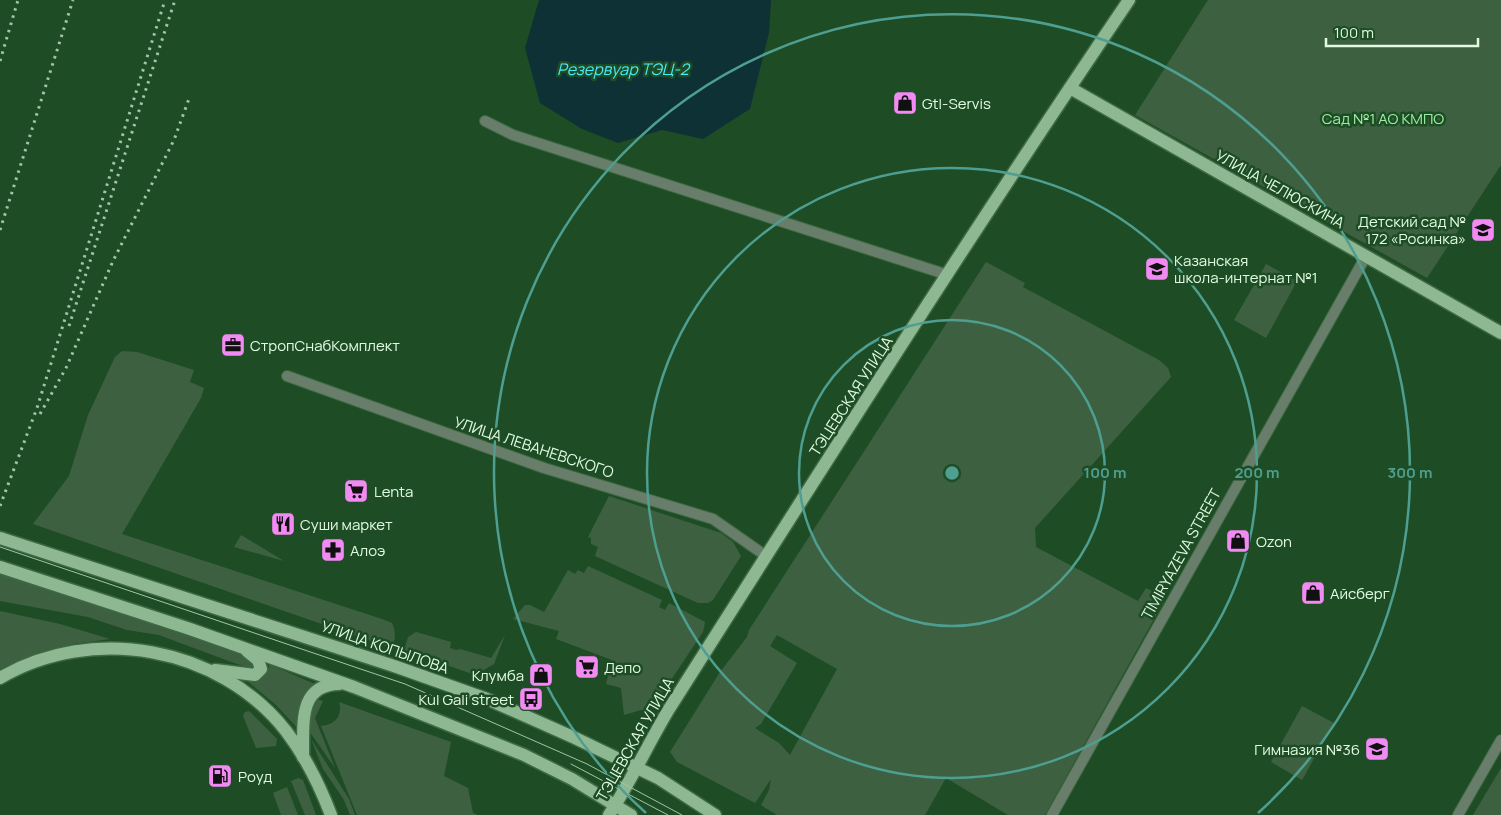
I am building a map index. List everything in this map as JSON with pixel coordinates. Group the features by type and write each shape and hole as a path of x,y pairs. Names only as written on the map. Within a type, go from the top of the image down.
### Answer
{"main road":[{"name":"ТЭЦЕВСКАЯ УЛИЦА","path":"612,810 656,730 766,556 1129,0"},
{"name":"УЛИЦА ЧЕЛЮСКИНА","path":"1070,88 1501,333"},
{"name":"УЛИЦА КОПЫЛОВА","path":"0,538 394,666 487,699 658,778 715,815"},
{"path":"0,567 244,647 346,684 509,748 572,779 612,810 631,815"},
{"path":"200,668 255,675 260,669 260,664 244,647"},
{"path":"0,678 18,668 49,657 84,649 149,651 200,668 242,689 286,730 304,757 331,815"},
{"path":"304,757 304,714 311,694 325,685 346,684"}],"street":[{"path":"484,121 512,135 948,275"},
{"name":"TIMIRYAZEVA STREET","path":"1052,815 1366,256"},
{"name":"УЛИЦА ЛЕВАНЕВСКОГО","path":"287,376 544,468 713,519 766,556"},
{"path":"1458,815 1501,740"}],"green space":[{"name":"Сад №1 АО КМПО","path":"1208,0 1501,0 1501,165 1427,278 1135,115"},
{"path":"986,262 1025,283 1023,287 1159,360 1168,368 1171,377 1035,528 1036,547 1138,601 1146,588 1160,595 1164,601 1045,815 1008,815 946,778 925,815 777,815 761,805 769,790 771,779 755,803 677,762 670,752 720,672 747,637 749,630","holes":["777,635 837,669 790,755 779,743 755,728 761,724 797,663 770,646"]},
{"path":"1266,264 1297,281 1266,338 1234,320"},
{"path":"122,351 137,352 194,370 190,382 204,388 201,398 122,534 392,623 395,636 391,648 33,524 69,476 88,415 115,357"},
{"path":"609,496 721,533 733,542 741,556 713,600 708,603 698,603 595,556 598,547 591,544 591,538 588,537"},
{"path":"241,535 284,561 234,547"},
{"path":"588,566 662,600 659,607 665,610 669,603 705,622 703,632 649,713 641,710 624,715 621,688 606,684 612,660 556,639 559,631 513,619 525,605 530,605 544,612 568,570 575,574 578,570 584,573"},
{"path":"0,572 170,630 240,651 256,662 254,669 159,635 127,630 88,617 0,601"},
{"path":"0,611 60,624 110,639 73,644 0,669"},
{"path":"416,632 451,642 450,648 491,658 505,635 494,664 475,675 404,650 408,637"},
{"path":"269,664 317,685 301,732 276,705 240,675 263,676"},
{"path":"314,698 323,701 315,718 335,768 307,728"},
{"path":"339,702 451,742 444,776 468,788 473,813 478,815 357,815 321,726 330,724 337,719 340,712"},
{"path":"1302,706 1334,723 1302,780 1271,762"},
{"path":"249,711 277,739 276,746 256,748 243,716 245,712"},
{"path":"311,739 349,799 355,815 350,815 344,800 323,769"},
{"path":"1501,768 1501,815 1473,815"},
{"path":"298,778 303,780 316,815 305,815 291,781"},
{"path":"287,787 298,815 281,815 273,793"}],"water":[{"name":"Резервуар ТЭЦ-2","path":"539,0 771,0 769,33 750,109 703,139 662,130 618,143 582,129 540,103 525,48"}],"tram line":[{"path":"0,547 405,684 587,764 682,815"},
{"path":"571,764 668,815"}],"railway":[{"path":"0,61 18,0"},
{"path":"0,230 73,0"},
{"path":"0,506 37,408 165,0"},
{"path":"69,326 175,0"},
{"path":"40,414 66,368 113,261 174,140 190,96"}],"place":[{"name":"Gtl-Servis","path":"905,103"},
{"name":"Детский сад № 172 «Росинка»","path":"1483,230"},
{"name":"Казанская школа-интернат №1","path":"1157,269"},
{"name":"СтропСнабКомплект","path":"233,345"},
{"name":"Lenta","path":"356,491"},
{"name":"Суши маркет","path":"283,524"},
{"name":"Ozon","path":"1238,541"},
{"name":"Алоэ","path":"333,550"},
{"name":"Айсберг","path":"1313,593"},
{"name":"Депо","path":"587,667"},
{"name":"Клумба","path":"541,675"},
{"name":"Kul Gali street","path":"531,699"},
{"name":"Гимназия №36","path":"1377,749"},
{"name":"Роуд","path":"220,776"}]}
